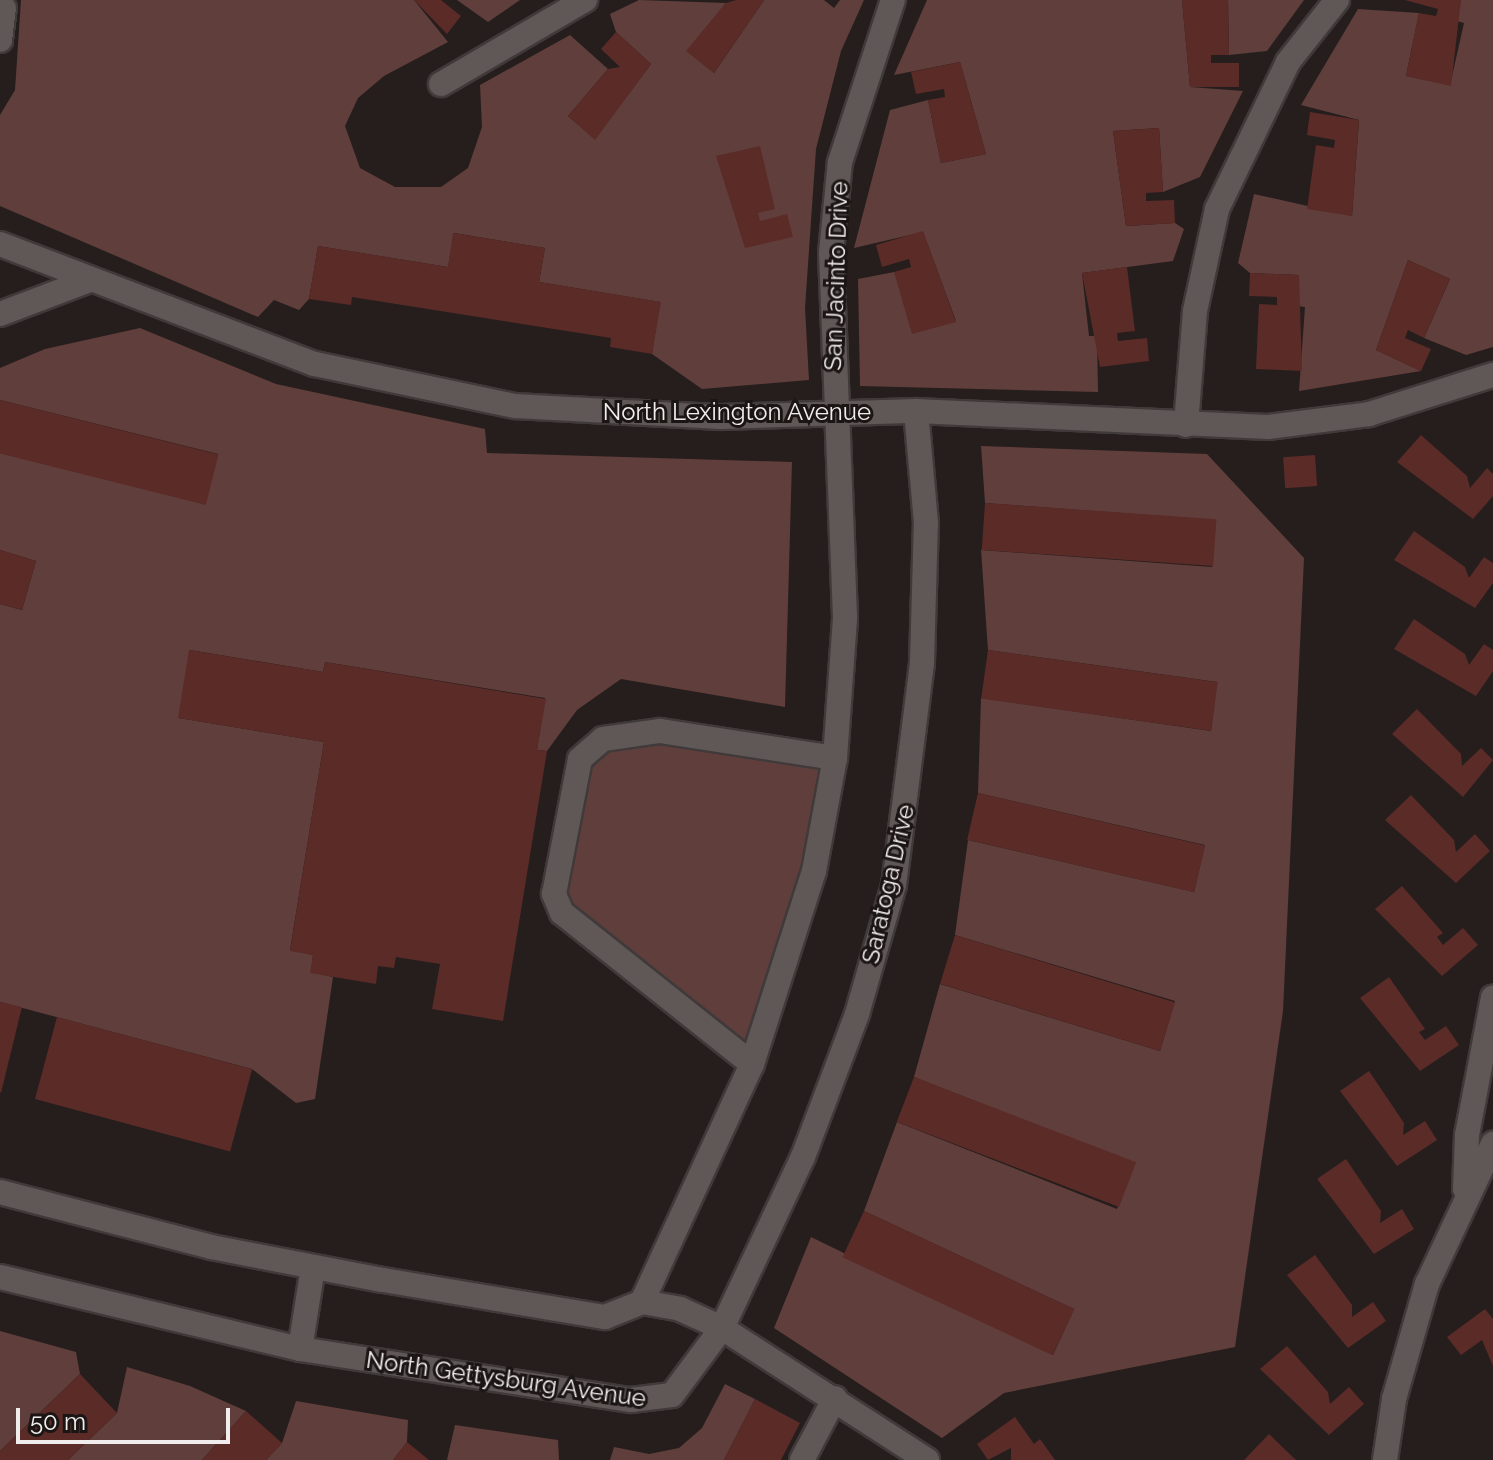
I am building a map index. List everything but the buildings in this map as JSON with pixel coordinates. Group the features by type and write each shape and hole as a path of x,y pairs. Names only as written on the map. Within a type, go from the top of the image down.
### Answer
{"street":[{"path":"441,84 585,0"},
{"name":"San Jacinto Drive","path":"833,417 831,253 840,162 893,0"},
{"path":"1186,425 1195,311 1217,209 1288,62 1337,0"},
{"path":"0,40 4,5"},
{"name":"North Lexington Avenue","path":"0,244 87,281 315,364 425,390 530,407 833,417 916,411 1268,427 1369,414 1493,375"},
{"path":"0,314 87,281"},
{"name":"Saratoga Drive","path":"722,1328 803,1157 857,1014 894,885 922,663 926,523 916,411"},
{"path":"642,1302 752,1064 814,871 835,758 845,617 833,417"},
{"path":"752,1064 562,913 554,894 580,759 603,739 660,731 835,758"},
{"path":"1465,1196 1467,1135 1493,997"},
{"path":"1385,1460 1427,1284 1465,1196 1493,1144"},
{"path":"0,1192 313,1267 605,1317 642,1302 722,1328 927,1460"},
{"path":"300,1349 313,1267"},
{"name":"North Gettysburg Avenue","path":"0,1277 300,1349 652,1401 679,1388 722,1328"},
{"path":"802,1460 835,1398"}],"shaded area":[{"path":"21,0 414,0 448,42 384,76 358,98 345,126 360,168 395,187 441,187 468,168 482,127 480,85 570,35 608,69 568,116 595,139 651,64 616,32 610,14 639,0 726,3 687,51 714,73 764,0 824,0 834,8 840,0 864,0 841,51 816,149 805,308 809,380 702,389 652,354 660,302 539,282 545,248 454,233 448,267 318,246 309,299 299,310 274,300 258,317 0,206 0,115 15,90"},
{"path":"457,0 520,0 488,22"},
{"path":"927,0 1182,0 1190,87 1243,91 1200,177 1163,192 1159,128 1113,131 1126,226 1175,223 1184,229 1173,261 1082,273 1089,336 1097,336 1098,392 860,386 858,279 894,272 956,321 923,232 854,248 890,110 928,100 941,163 986,154 960,62 894,75"},
{"path":"1228,0 1304,0 1267,51 1229,55"},
{"path":"1461,0 1493,0 1493,347 1466,355 1424,338 1450,279 1408,260 1376,350 1421,371 1299,391 1305,307 1297,306 1299,275 1250,273 1238,263 1254,194 1352,216 1359,120 1301,105 1358,9 1419,13 1406,76 1450,85 1464,23 1457,21"},
{"path":"140,328 276,384 485,429 487,453 792,462 785,707 621,679 577,710 547,751 537,750 545,698 325,662 323,672 190,650 179,718 324,742 290,950 313,955 311,972 333,977 315,1099 296,1103 252,1069 0,1002 0,604 22,610 36,561 0,550 0,452 206,502 218,454 0,400 0,368 45,349"},
{"path":"981,446 1207,454 1304,558 1283,1011 1235,1347 1004,1393 942,1438 774,1328 811,1237 1053,1355 1074,1309 864,1211 897,1122 1117,1209 1135,1164 914,1077 940,984 1160,1051 1175,1001 955,935 968,840 1194,892 1205,845 978,793 981,698 1211,731 1217,682 988,650 981,550 1212,567 1216,520 985,503"},
{"path":"625,732 835,758 752,1064 562,913 580,759"},
{"path":"0,1331 76,1352 80,1374 0,1451"},
{"path":"127,1367 190,1386 246,1411 202,1460 68,1460 117,1413"},
{"path":"725,1384 755,1399 724,1460 610,1460 614,1447 649,1454 679,1448 702,1428"},
{"path":"296,1401 408,1420 407,1442 393,1460 266,1460 282,1443"},
{"path":"455,1425 558,1440 559,1460 447,1460"}]}
